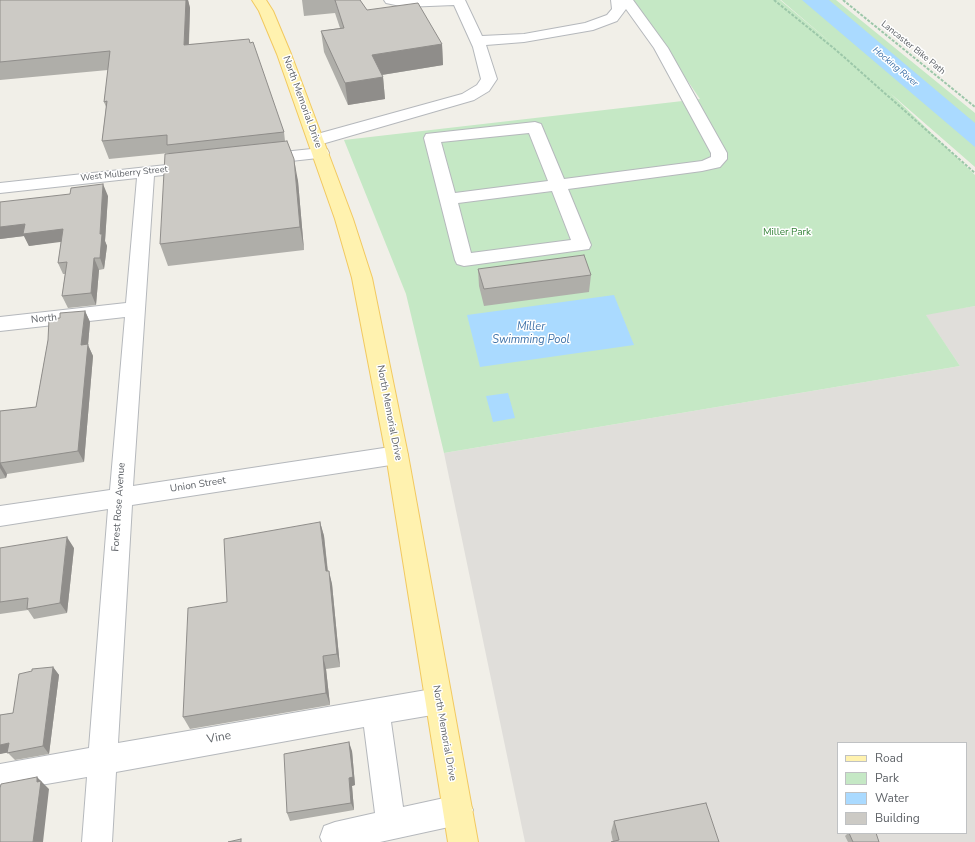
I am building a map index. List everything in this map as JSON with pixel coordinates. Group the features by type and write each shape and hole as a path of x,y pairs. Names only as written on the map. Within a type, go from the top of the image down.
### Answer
{"main road":[{"name":"North Memorial Drive","path":"259,0 266,11 284,54 344,219 362,278 397,455 463,842"}],"street":[{"path":"247,161 318,147 468,97 483,88 489,79 477,42 458,0 405,3 391,0"},
{"path":"477,42 524,38 588,27 612,18 619,9 618,0"},
{"path":"448,199 702,166 714,163 719,159 719,153 661,48 629,4 624,0"},
{"path":"535,127 558,185 582,245 464,260 432,138 535,127"},
{"name":"West Mulberry Street","path":"0,188 208,165"},
{"name":"Forest Rose Avenue","path":"97,842 120,498 146,172"},
{"name":"North","path":"0,324 135,309"},
{"name":"Union Street","path":"0,516 397,455"},
{"name":"Vine","path":"0,778 438,701"},
{"path":"376,711 391,825"},
{"path":"335,837 458,810"}],"path":[{"path":"774,0 836,50 975,173"},
{"name":"Lancaster Bike Path","path":"843,0 975,106"}],"shaded area":[{"path":"975,306 975,842 525,842 444,453 960,366 925,314"}],"green space":[{"name":"Miller Park","path":"632,0 780,0 836,47 781,0 836,0 975,113 975,167 890,93 975,175 975,306 926,315 960,366 444,453 406,294 344,140 700,99"}],"water":[{"name":"Hocking River","path":"802,0 829,0 975,123 975,147"},
{"name":"Miller Swimming Pool","path":"614,295 634,345 480,367 467,315"},
{"path":"508,393 515,418 493,422 486,396"}],"building":[{"path":"0,0 186,0 184,45 249,39 250,43 253,42 284,132 167,145 167,135 102,141 107,101 104,102 110,51 0,62"},
{"path":"335,0 360,0 367,10 418,3 442,44 372,55 383,77 345,83 321,31 344,28"},
{"path":"287,141 294,159 300,227 160,244 165,154"},
{"path":"103,184 100,258 94,258 91,293 62,296 67,262 58,263 63,229 23,234 25,224 0,227 0,202 70,194 71,188"},
{"path":"584,255 591,275 484,289 478,269"},
{"path":"85,311 81,345 88,344 78,451 0,463 0,411 36,407 48,340 49,319 60,318 60,313"},
{"path":"320,522 326,571 329,571 337,654 323,656 326,693 183,717 188,608 227,602 224,539"},
{"path":"67,537 60,603 27,609 28,598 0,602 0,548"},
{"path":"53,667 43,746 7,753 9,743 0,745 0,715 13,713 19,674 32,671 32,669"},
{"path":"349,742 353,777 349,778 351,803 287,813 284,754"},
{"path":"37,777 37,782 41,781 33,842 0,842 1,784"},
{"path":"706,803 719,842 611,842 619,840 614,821"},
{"path":"849,834 876,834 879,842 853,842"},
{"path":"241,839 241,842 228,842"}]}
